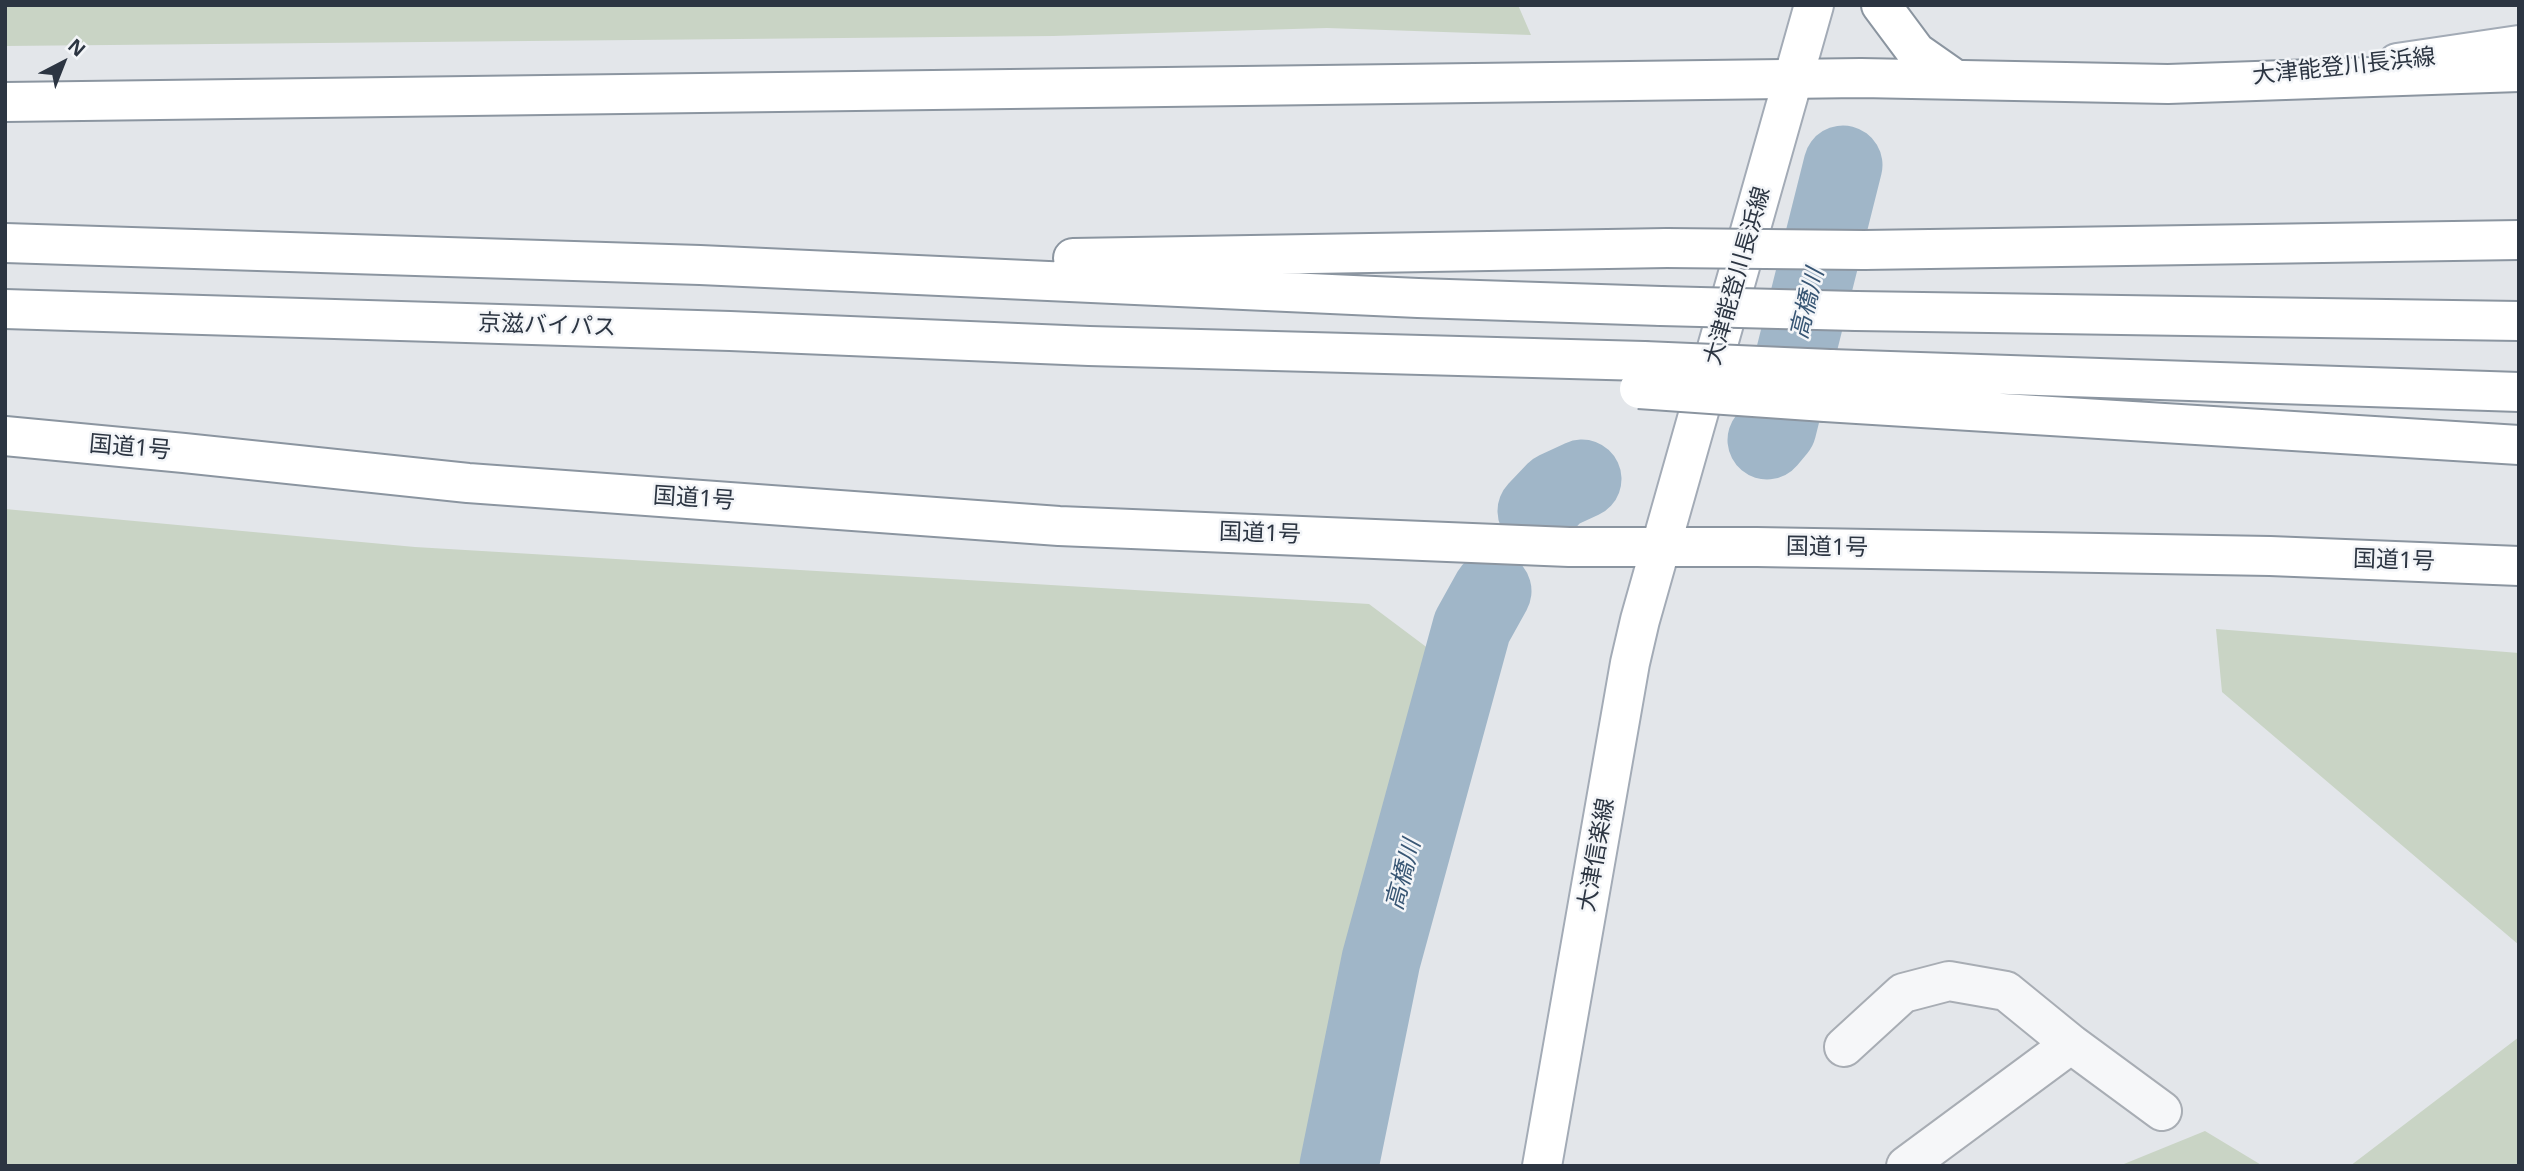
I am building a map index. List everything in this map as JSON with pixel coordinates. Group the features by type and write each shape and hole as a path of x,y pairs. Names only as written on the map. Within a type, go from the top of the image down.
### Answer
{"main road":[{"name":"大津能登川長浜線","path":"1661,546 1814,5"},
{"path":"1881,5 1916,52 1955,80"},
{"name":"大津能登川長浜線","path":"2168,84 2389,64 2519,45"},
{"path":"5,102 1794,79 2168,84 2420,78 2519,72"},
{"path":"700,265 1667,248 1864,250 2519,240"},
{"path":"5,243 700,265 1418,298 1661,306 2519,321"},
{"name":"京滋バイパス","path":"5,309 730,331 1089,346 1827,385"},
{"path":"1827,385 2519,392"},
{"path":"1827,385 2519,445"},
{"name":"国道1号","path":"5,436 468,483 1059,526 1569,547 1661,546 2256,556 2519,566"},
{"name":"大津信楽線","path":"1542,1166 1630,663 1661,546"}],"lane":[{"path":"1844,1047 1903,993 1949,981 2006,990 2071,1044 2162,1111"},
{"path":"1906,1166 2071,1044"}],"green space":[{"path":"5,5 1518,5 1531,35 1327,28 1053,36 5,46"},
{"path":"5,509 415,547 1369,604 1433,652 1301,1166 5,1166"},
{"path":"2216,629 2519,653 2519,945 2222,692"},
{"path":"2519,1037 2519,1166 2350,1166"},
{"path":"2205,1131 2263,1166 2119,1166"}],"waterway":[{"name":"高橋川","path":"1767,440 1777,428 1843,165"},
{"name":"高橋川","path":"1537,511 1556,491 1582,479"},
{"name":"高橋川","path":"1339,1166 1381,960 1472,627 1492,591"}]}
